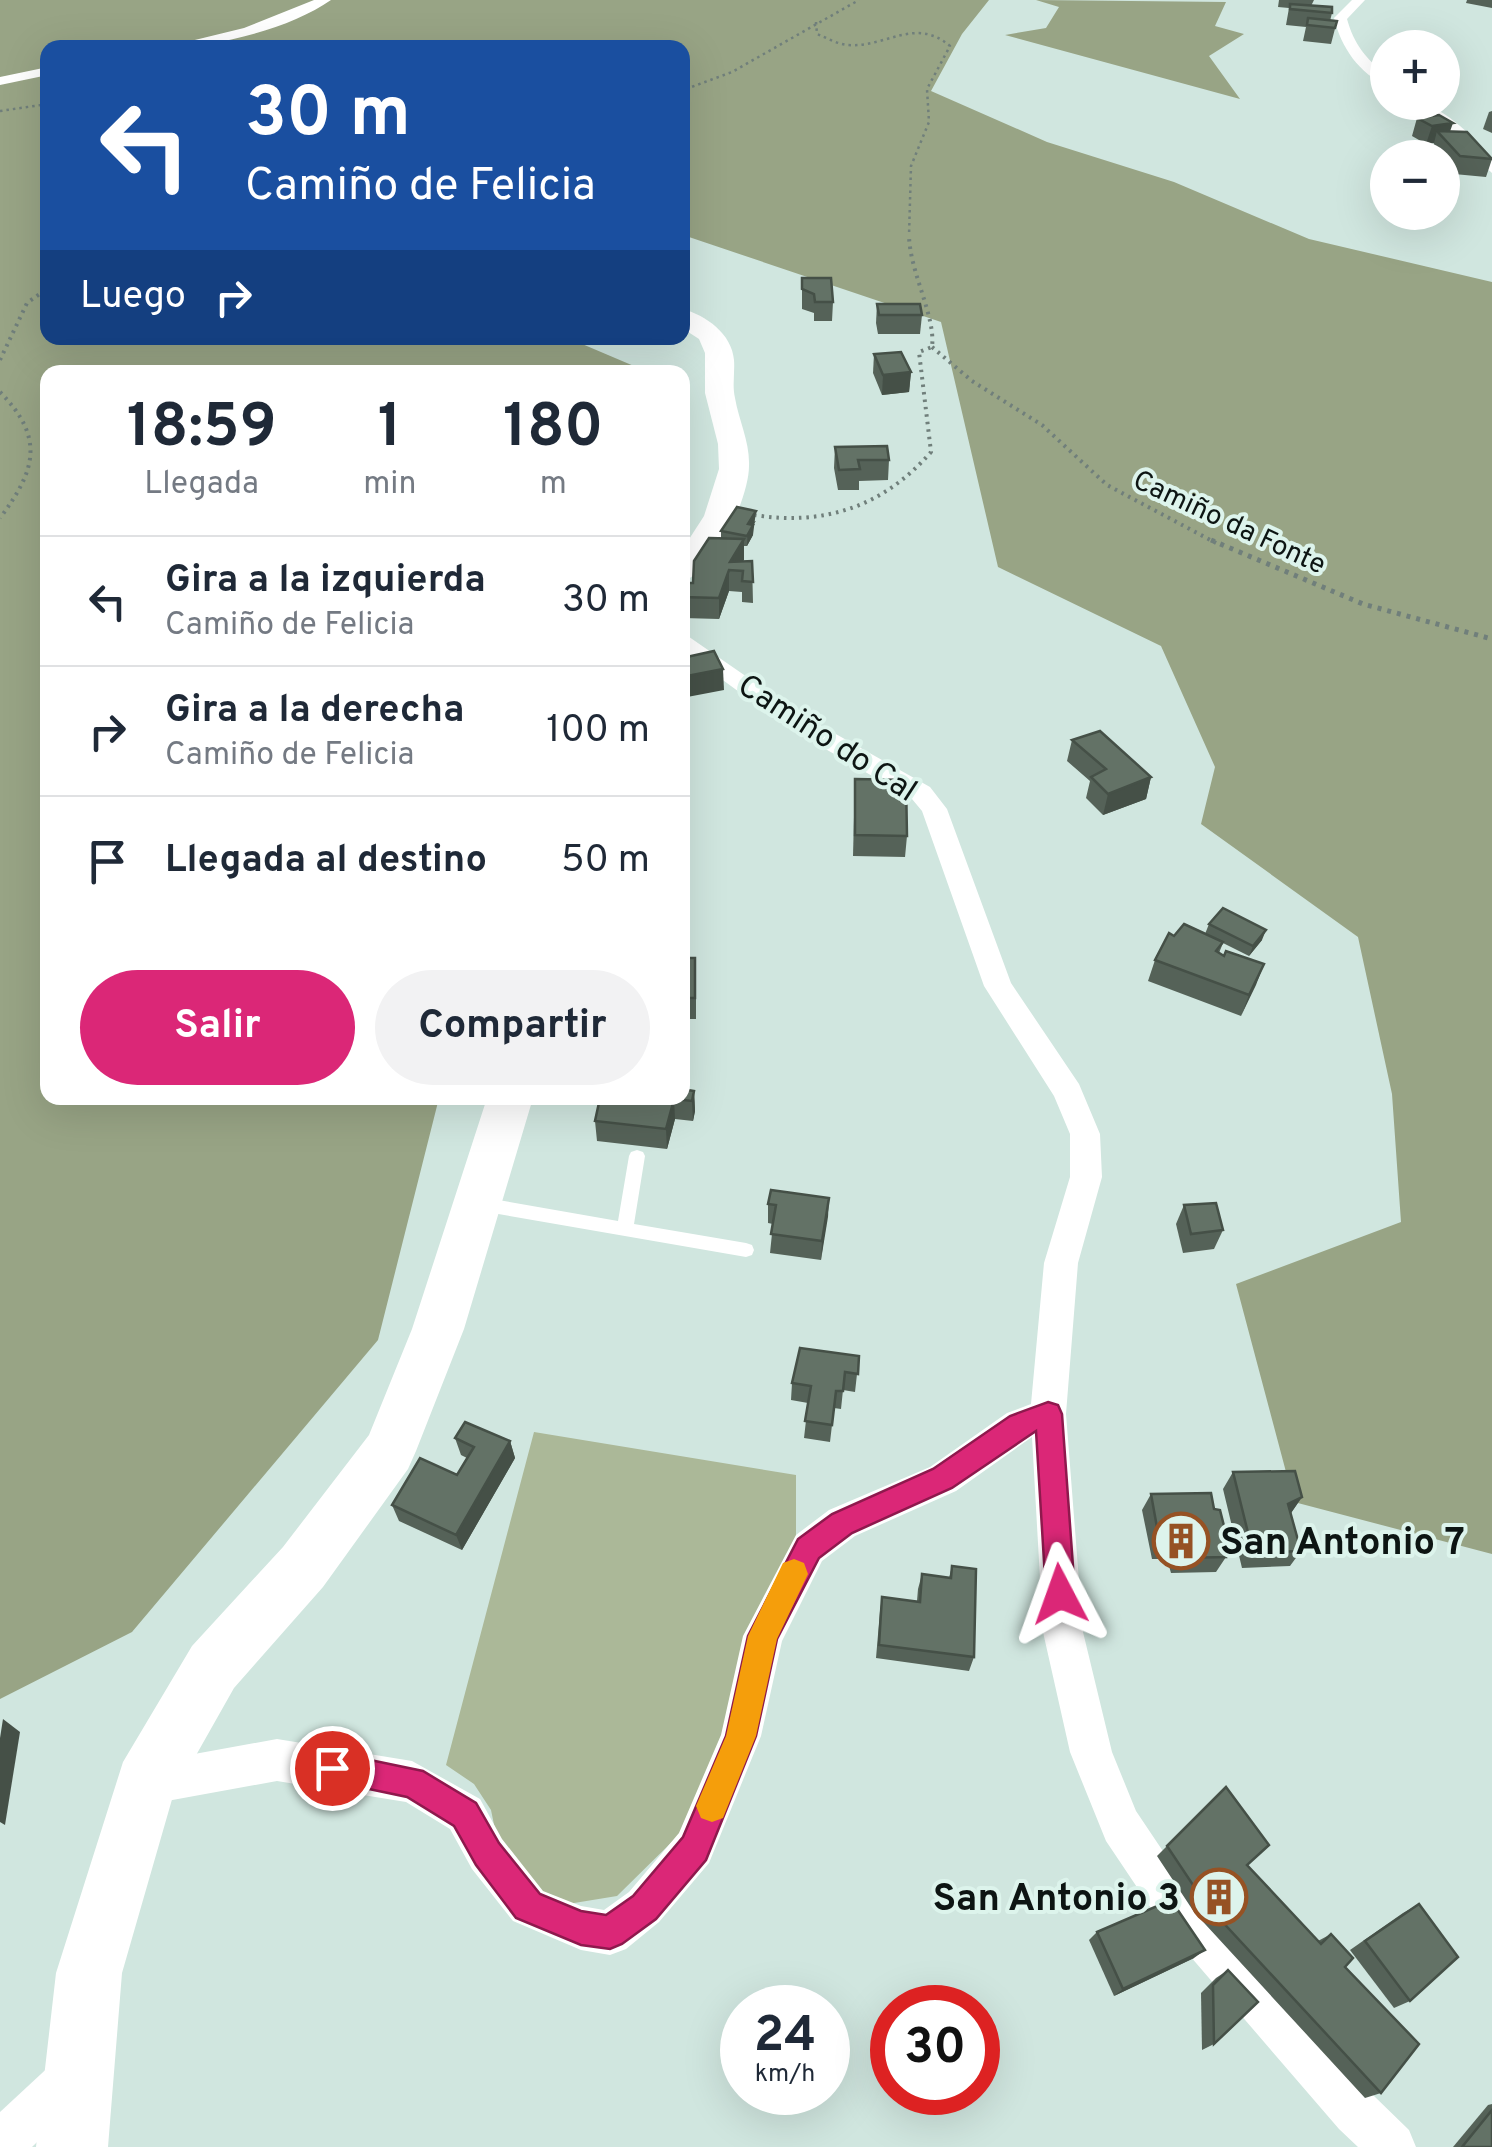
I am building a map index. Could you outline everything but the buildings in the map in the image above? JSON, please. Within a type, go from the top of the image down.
[{"type":"street","points":[[206,40],[248,31],[326,0]]},
{"type":"street","points":[[1359,0],[1340,18],[1344,36],[1357,60],[1370,69]]},
{"type":"street","points":[[0,81],[40,74]]},
{"type":"street","points":[[1441,120],[1472,144],[1492,168]]},
{"type":"street","points":[[690,321],[710,334],[718,347],[717,382],[735,456],[723,510],[708,542],[690,562]]},
{"type":"street","name":"Camiño do Cal","points":[[690,645],[793,720],[921,792],[934,809],[998,986],[1068,1092],[1086,1134],[1086,1177],[1060,1262],[1048,1414],[1063,1632],[1091,1752],[1121,1826],[1174,1905],[1356,2112],[1392,2147]]},
{"type":"street","points":[[72,2147],[89,1973],[145,1784],[213,1667],[303,1567],[389,1452],[438,1329],[508,1105]]},
{"type":"street","points":[[145,1784],[276,1760],[412,1782],[465,1814],[487,1854],[528,1906],[581,1928],[610,1932],[644,1907],[694,1848],[741,1736],[763,1636],[808,1548],[842,1524],[942,1478],[1020,1425],[1048,1414]]},
{"type":"street","points":[[0,2145],[80,2068]]},
{"type":"lane","points":[[625,1228],[637,1156]]},
{"type":"lane","points":[[477,1203],[746,1250]]},
{"type":"path","points":[[690,87],[724,76],[860,0]]},
{"type":"path","points":[[723,510],[821,521],[850,512],[909,478],[931,452],[919,352],[932,348],[934,331],[927,320],[910,248],[910,184],[912,166],[928,122],[927,89],[950,46],[944,40],[912,30],[850,46],[817,34],[816,22]]},
{"type":"path","points":[[0,111],[40,105]]},
{"type":"path","points":[[0,360],[27,303],[40,294]]},
{"type":"path","name":"Camiño da Fonte","points":[[932,348],[972,381],[1042,425],[1068,454],[1107,485],[1165,517],[1240,555],[1364,604],[1492,639]]},
{"type":"path","points":[[0,392],[18,407],[32,435],[33,461],[20,493],[0,518]]},
{"type":"green space","points":[[0,0],[989,0],[962,34],[931,91],[1047,142],[1174,182],[1309,239],[1492,282],[1492,1554],[1294,1502],[1236,1284],[1401,1222],[1392,1094],[1358,937],[1201,824],[1215,767],[1161,646],[998,567],[941,322],[690,237],[690,40],[40,40],[40,345],[584,345],[632,365],[40,365],[40,1105],[437,1105],[378,1340],[132,1632],[0,1699]]},
{"type":"green space","points":[[1036,0],[1226,2],[1215,26],[1244,34],[1209,56],[1240,99],[1005,35],[1046,28],[1059,7]]},
{"type":"green space","points":[[534,1432],[796,1475],[796,1559],[684,1830],[617,1896],[568,1904],[536,1895],[499,1849],[491,1810],[474,1784],[446,1765]]},
{"type":"slow traffic","points":[[712,1806],[741,1736],[763,1636],[794,1574]]},
{"type":"place","name":"San Antonio 7","points":[[1181,1541]]},
{"type":"place","name":"San Antonio 3","points":[[1219,1897]]},
{"type":"route","points":[[332,1768],[412,1782],[465,1814],[487,1854],[528,1906],[581,1928],[610,1932],[644,1907],[694,1848],[741,1736],[763,1636],[808,1548],[842,1524],[942,1478],[1020,1425],[1048,1414],[1060,1594]]}]
